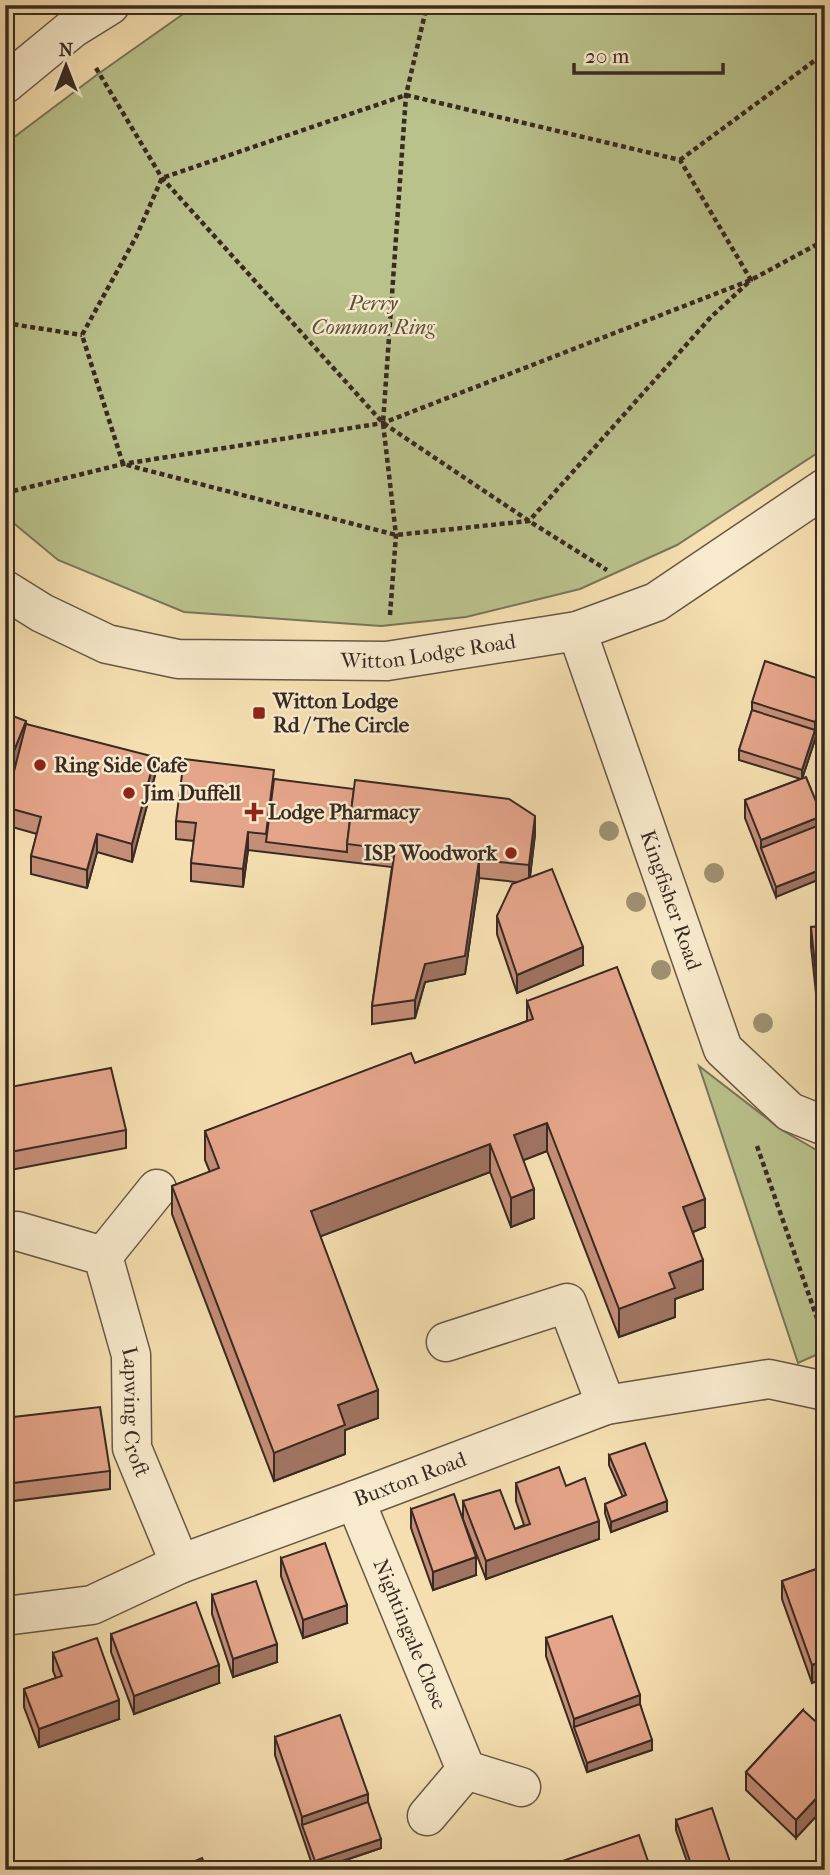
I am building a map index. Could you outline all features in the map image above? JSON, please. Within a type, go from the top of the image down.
[{"type":"street","points":[[5,84],[73,28],[110,5]]},
{"type":"street","name":"Witton Lodge Road","points":[[5,590],[42,613],[107,644],[178,659],[387,661],[577,631],[656,602],[825,488]]},
{"type":"street","name":"Kingfisher Road","points":[[577,631],[723,1049],[790,1112],[825,1126]]},
{"type":"street","points":[[17,1231],[103,1256],[157,1189]]},
{"type":"street","name":"Lapwing Croft","points":[[103,1256],[131,1355],[132,1448],[180,1564]]},
{"type":"street","points":[[446,1342],[567,1303],[606,1405]]},
{"type":"street","name":"Buxton Road","points":[[5,1616],[92,1605],[180,1564],[606,1405],[769,1379],[825,1391]]},
{"type":"street","name":"Nightingale Close","points":[[355,1500],[466,1770]]},
{"type":"street","points":[[427,1816],[466,1770],[521,1787]]},
{"type":"path","points":[[387,661],[396,535],[383,423],[406,95],[427,5]]},
{"type":"path","points":[[73,28],[162,178],[383,423],[656,602]]},
{"type":"path","points":[[680,160],[825,53]]},
{"type":"path","points":[[124,464],[82,335],[136,237],[162,178],[406,95],[680,160],[751,280]]},
{"type":"path","points":[[5,493],[124,464],[383,423],[751,280],[825,240]]},
{"type":"path","points":[[124,464],[396,535],[529,521],[711,317],[751,280]]},
{"type":"path","points":[[5,323],[82,335]]},
{"type":"path","points":[[754,1138],[825,1342]]},
{"type":"green space","name":"Perry Common Ring","points":[[196,5],[825,5],[825,448],[677,545],[580,589],[466,617],[381,626],[184,612],[58,560],[5,516],[5,144]]},
{"type":"green space","points":[[699,1066],[782,1130],[825,1155],[825,1351],[798,1363]]},
{"type":"building","points":[[765,661],[825,681],[825,691],[815,722],[752,702]]},
{"type":"building","points":[[752,710],[815,730],[802,770],[739,750]]},
{"type":"building","points":[[5,713],[26,721],[5,773]]},
{"type":"building","points":[[26,724],[155,757],[132,844],[97,834],[87,870],[31,856],[41,817],[5,807]]},
{"type":"building","points":[[184,759],[274,770],[266,834],[248,832],[243,869],[191,863],[196,823],[176,821]]},
{"type":"building","points":[[806,777],[822,816],[761,840],[745,800]]},
{"type":"building","points":[[274,779],[354,789],[347,852],[266,842]]},
{"type":"building","points":[[355,780],[509,799],[535,816],[529,865],[479,860],[465,956],[425,964],[415,1000],[372,1006],[395,850],[347,844]]},
{"type":"building","points":[[822,824],[825,832],[825,868],[776,887],[761,848]]},
{"type":"building","points":[[552,869],[583,947],[517,975],[497,916],[512,884]]},
{"type":"building","points":[[825,926],[825,993],[818,994],[811,927]]},
{"type":"building","points":[[617,967],[705,1199],[683,1207],[703,1260],[669,1273],[675,1288],[619,1309],[547,1123],[514,1135],[534,1189],[511,1198],[490,1144],[311,1211],[378,1390],[338,1405],[345,1425],[274,1453],[172,1186],[219,1168],[205,1131],[411,1053],[415,1063],[533,1019],[527,1001]]},
{"type":"building","points":[[111,1068],[126,1130],[5,1153],[5,1088]]},
{"type":"building","points":[[5,1247],[14,1323],[5,1324]]},
{"type":"building","points":[[100,1407],[110,1471],[5,1484],[5,1418]]},
{"type":"building","points":[[645,1443],[667,1501],[611,1522],[605,1504],[626,1495],[609,1455]]},
{"type":"building","points":[[559,1467],[566,1486],[585,1478],[599,1521],[486,1561],[463,1501],[500,1490],[515,1529],[530,1524],[516,1483]]},
{"type":"building","points":[[454,1494],[476,1557],[433,1572],[411,1509]]},
{"type":"building","points":[[325,1543],[347,1605],[303,1620],[281,1558]]},
{"type":"building","points":[[825,1566],[825,1660],[812,1665],[782,1581]]},
{"type":"building","points":[[256,1581],[277,1644],[233,1659],[212,1595]]},
{"type":"building","points":[[196,1602],[219,1665],[134,1696],[111,1634]]},
{"type":"building","points":[[612,1616],[640,1695],[574,1719],[546,1638]]},
{"type":"building","points":[[97,1638],[119,1700],[39,1729],[24,1689],[62,1676],[53,1653]]},
{"type":"building","points":[[640,1704],[652,1740],[587,1763],[574,1727]]},
{"type":"building","points":[[803,1710],[825,1730],[825,1789],[796,1820],[746,1772]]},
{"type":"building","points":[[340,1715],[368,1794],[302,1817],[275,1737]]},
{"type":"building","points":[[368,1802],[381,1839],[315,1861],[302,1825]]},
{"type":"building","points":[[712,1808],[732,1868],[693,1870],[676,1820]]},
{"type":"building","points":[[639,1835],[651,1870],[536,1870]]},
{"type":"building","points":[[202,1858],[207,1870],[174,1870]]},
{"type":"place","name":"Witton Lodge Rd / The Circle","points":[[259,713]]},
{"type":"place","name":"Ring Side Cafe","points":[[40,765]]},
{"type":"place","name":"Jim Duffell","points":[[129,793]]},
{"type":"place","name":"Lodge Pharmacy","points":[[254,812]]},
{"type":"place","name":"ISP Woodwork","points":[[511,853]]}]
